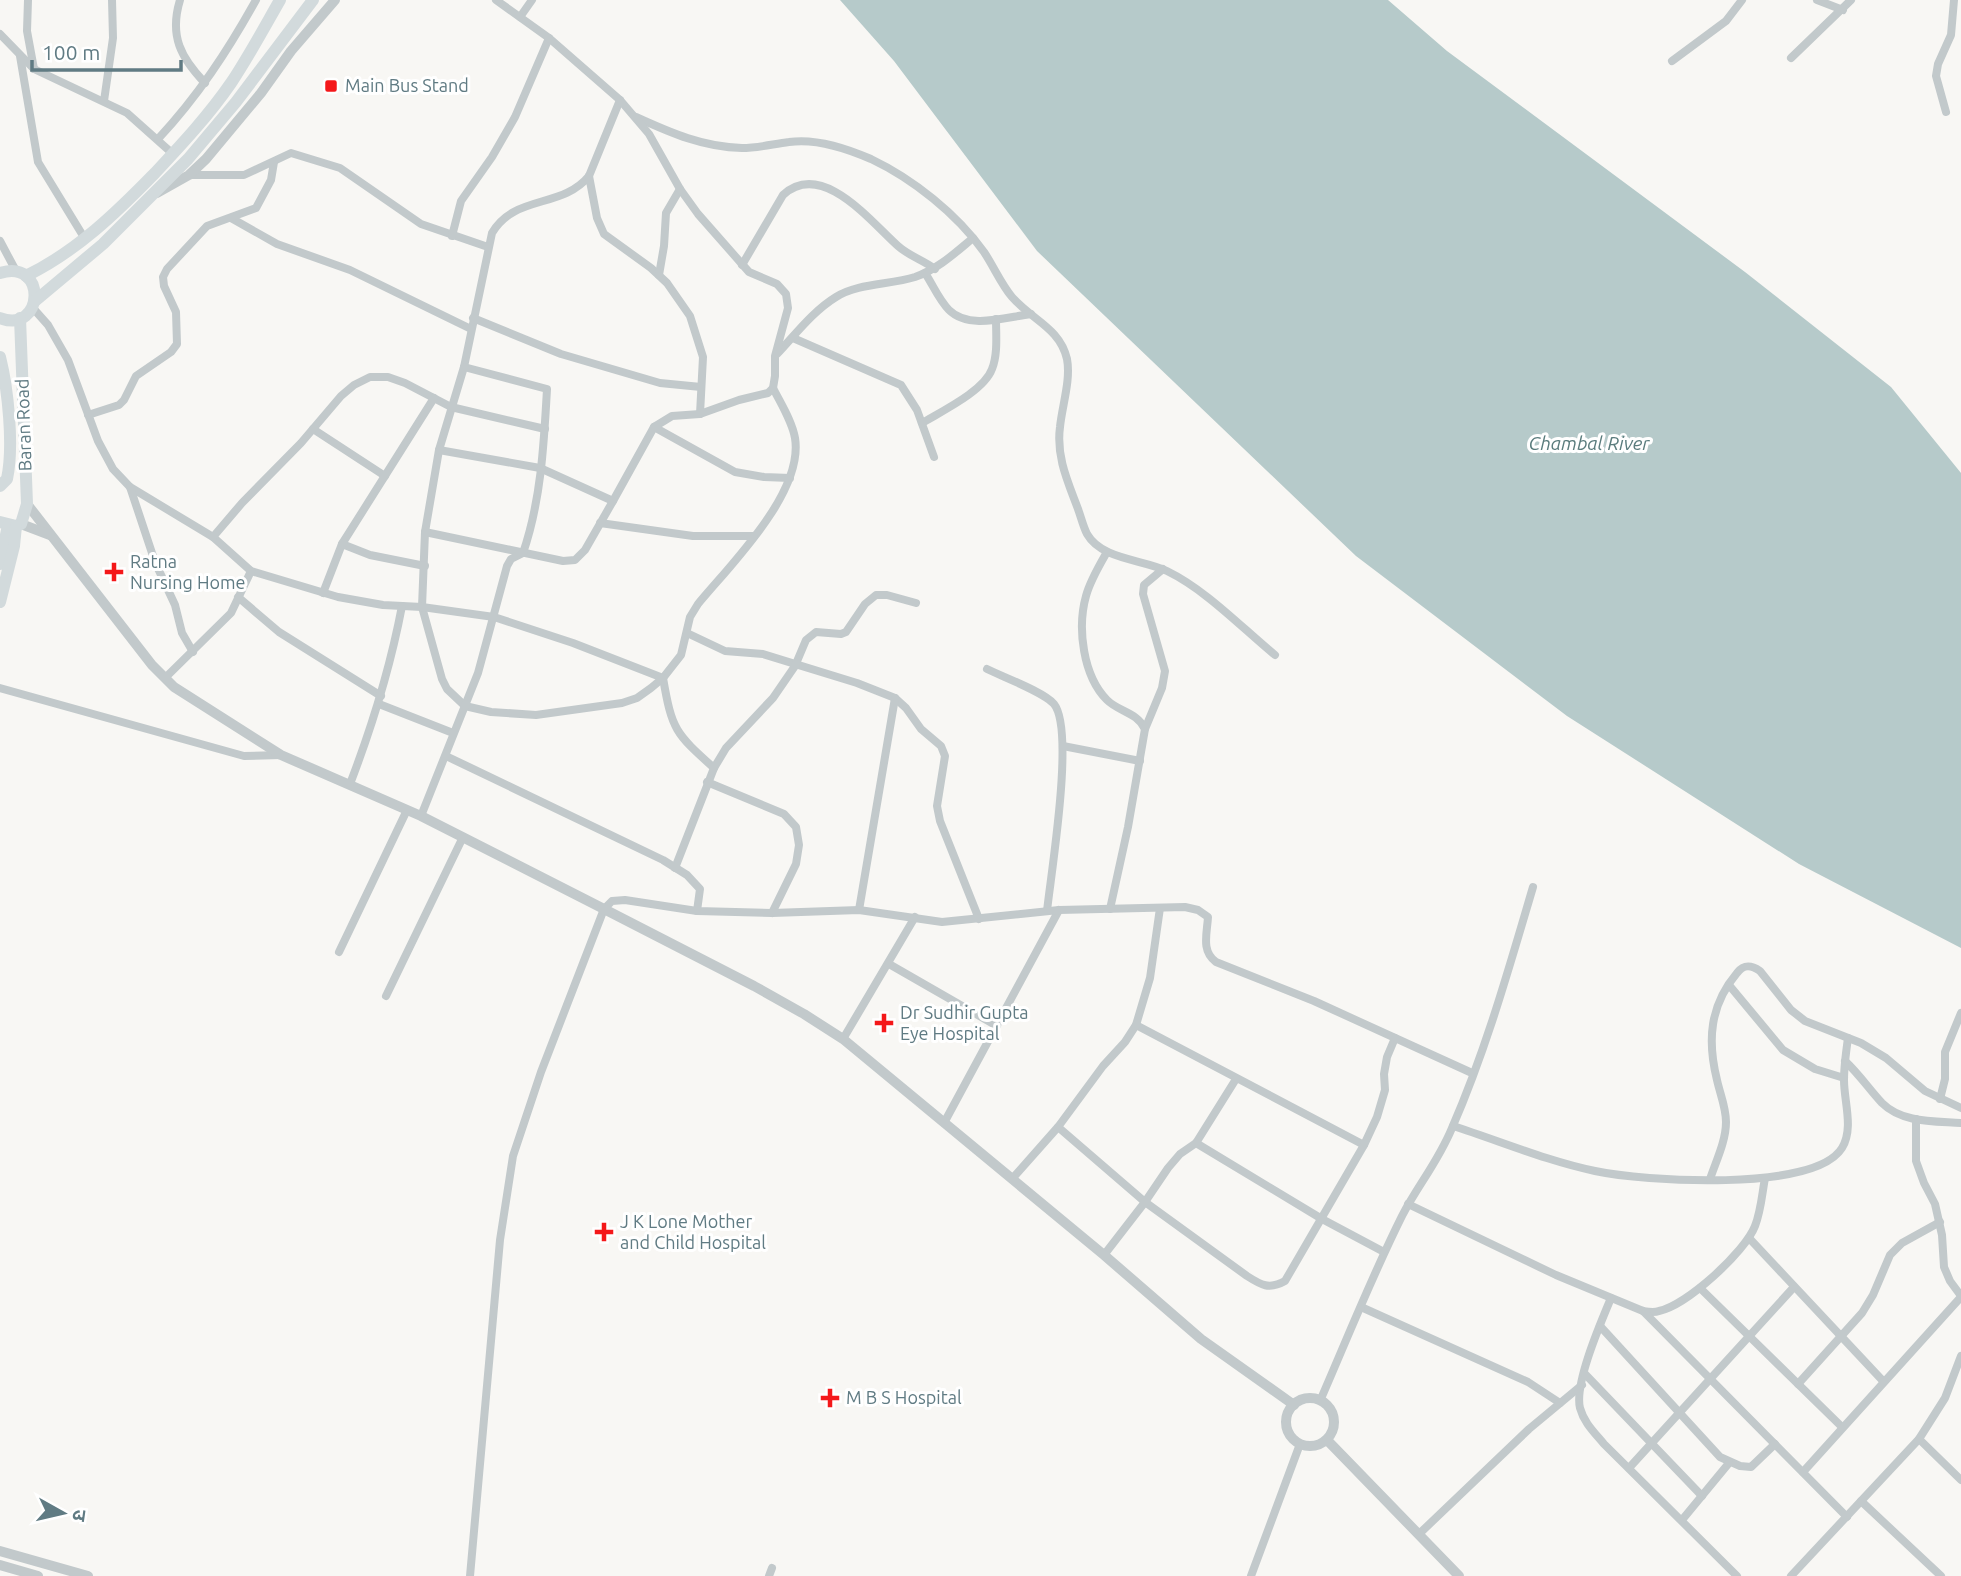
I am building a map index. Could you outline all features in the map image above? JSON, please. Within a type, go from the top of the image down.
[{"type":"main road","points":[[0,273],[21,274],[60,258],[85,239],[173,154],[229,86],[257,43],[280,0]]},
{"type":"main road","points":[[0,318],[20,318],[154,195],[195,151],[257,76],[313,0]]},
{"type":"main road","points":[[21,274],[34,287],[34,304]]},
{"type":"main road","name":"Baran Road","points":[[0,564],[11,524],[27,504],[20,318]]},
{"type":"main road","name":"Baran Road","points":[[0,356],[5,378],[10,454],[7,479],[0,485]]},
{"type":"main road","name":"Baran Road","points":[[0,602],[14,545],[11,524]]},
{"type":"street","points":[[28,0],[27,32],[34,69]]},
{"type":"street","points":[[104,101],[113,38],[112,0]]},
{"type":"street","points":[[180,0],[176,25],[178,43],[187,64],[205,83]]},
{"type":"street","points":[[158,139],[187,108],[205,83],[256,0]]},
{"type":"street","points":[[154,195],[190,175],[206,159],[335,0]]},
{"type":"street","points":[[496,0],[549,38],[620,100],[649,134],[680,189],[742,265],[750,272],[777,284],[786,294],[788,308],[775,356],[773,388],[795,440],[786,490],[754,536],[698,604],[690,617],[681,655],[663,678],[637,698],[622,703],[536,715],[491,712],[465,706],[447,689],[442,679],[422,607],[425,532],[439,450],[464,367],[488,247],[499,220],[526,205],[570,192],[589,176],[620,100]]},
{"type":"street","points":[[520,17],[532,0]]},
{"type":"street","points":[[1672,61],[1726,21],[1742,0]]},
{"type":"street","points":[[1817,0],[1843,10]]},
{"type":"street","points":[[1791,58],[1851,0]]},
{"type":"street","points":[[1946,112],[1936,76],[1938,64],[1951,35],[1954,0]]},
{"type":"street","points":[[0,34],[34,69],[127,113],[173,154]]},
{"type":"street","points":[[452,236],[461,201],[492,157],[515,117],[549,38]]},
{"type":"street","points":[[20,56],[38,162],[85,239]]},
{"type":"street","points":[[636,117],[689,140],[710,145],[742,148],[805,141],[844,149],[871,159],[910,182],[973,238],[1010,295],[1063,344],[1068,363],[1059,431],[1060,462],[1088,536],[1107,552],[1163,569],[1198,589],[1275,655]]},
{"type":"street","points":[[190,175],[244,175],[291,153],[340,168],[421,225],[488,247]]},
{"type":"street","points":[[88,415],[119,405],[136,376],[171,352],[177,344],[177,312],[164,286],[163,277],[167,269],[207,226],[256,208],[271,180],[274,162]]},
{"type":"street","points":[[589,176],[597,218],[604,234],[659,275],[690,316],[703,357],[700,414]]},
{"type":"street","points":[[742,265],[783,195],[792,187],[801,184],[828,189],[856,205],[899,247],[935,269]]},
{"type":"street","points":[[659,275],[666,213],[680,189]]},
{"type":"street","points":[[231,218],[277,244],[350,270],[471,329]]},
{"type":"street","points":[[775,356],[819,310],[837,296],[935,269],[973,238]]},
{"type":"street","points":[[0,241],[21,274]]},
{"type":"street","points":[[925,272],[947,309],[956,316],[975,321],[1031,314]]},
{"type":"street","points":[[34,304],[68,360],[97,440],[113,469],[130,487],[213,537],[251,571],[323,593],[383,605],[422,607],[494,617],[573,643],[663,678]]},
{"type":"street","points":[[473,317],[561,354],[660,383],[701,387]]},
{"type":"street","points":[[922,423],[968,394],[987,378],[993,369],[995,356],[996,319]]},
{"type":"street","points":[[793,338],[901,385],[909,395],[922,423],[934,457]]},
{"type":"street","points":[[421,816],[478,673],[507,566],[511,559],[523,553],[531,532],[545,429],[547,389],[464,367]]},
{"type":"street","points":[[213,537],[341,396],[370,377],[388,377],[452,407],[545,429]]},
{"type":"street","points":[[425,532],[563,561],[575,560],[585,550],[654,427],[671,416],[700,414],[768,393],[773,388]]},
{"type":"street","points":[[323,593],[342,544],[434,398]]},
{"type":"street","points":[[654,427],[713,457],[735,472],[790,478]]},
{"type":"street","points":[[313,429],[385,476]]},
{"type":"street","points":[[439,450],[540,468],[614,501]]},
{"type":"street","points":[[130,487],[155,562],[175,605],[182,633],[193,652]]},
{"type":"street","points":[[27,504],[152,665],[174,687],[281,755],[463,837],[754,986],[843,1039],[1201,1339],[1294,1405]]},
{"type":"street","points":[[600,523],[693,536],[754,536]]},
{"type":"street","points":[[11,524],[50,535]]},
{"type":"street","points":[[342,544],[370,555],[425,566]]},
{"type":"street","points":[[1107,552],[1086,596],[1082,615],[1084,651],[1095,684],[1108,701],[1141,720],[1145,729]]},
{"type":"street","points":[[1110,909],[1145,729],[1162,688],[1165,671],[1143,594],[1144,585],[1163,569]]},
{"type":"street","points":[[165,678],[231,612],[251,571]]},
{"type":"street","points":[[675,868],[714,768],[726,748],[773,698],[795,666],[806,640],[816,632],[846,632],[865,604],[876,595],[887,595],[916,603]]},
{"type":"street","points":[[238,597],[279,632],[380,700],[453,733]]},
{"type":"street","points":[[350,784],[392,662],[402,606]]},
{"type":"street","points":[[687,633],[725,651],[763,654],[795,666],[831,674],[895,698],[906,708],[921,729],[941,746],[945,756],[937,806],[940,821],[979,919]]},
{"type":"street","points":[[987,669],[1052,701],[1059,712],[1063,746],[1047,911]]},
{"type":"street","points":[[663,678],[669,715],[675,728],[686,743],[714,768]]},
{"type":"street","points":[[0,688],[244,756],[281,755]]},
{"type":"street","points":[[859,910],[895,698]]},
{"type":"street","points":[[1063,746],[1140,761]]},
{"type":"street","points":[[446,756],[687,875],[700,889],[697,911]]},
{"type":"street","points":[[707,782],[784,814],[796,827],[799,845],[796,864],[772,913]]},
{"type":"street","points":[[339,952],[407,810]]},
{"type":"street","points":[[386,996],[463,837]]},
{"type":"street","points":[[1320,1401],[1384,1252],[1408,1204],[1438,1160],[1454,1126],[1489,1033],[1534,887]]},
{"type":"street","points":[[470,1576],[500,1240],[513,1156],[541,1072],[604,909],[612,901],[625,900],[697,911],[772,913],[859,910],[942,922],[1059,910],[1185,907],[1198,910],[1208,918],[1205,946],[1208,956],[1216,962],[1314,1001],[1472,1073]]},
{"type":"street","points":[[1012,1179],[1058,1127],[1136,1025],[1150,978],[1160,908]]},
{"type":"street","points":[[944,1123],[1059,910]]},
{"type":"street","points":[[843,1039],[915,917]]},
{"type":"street","points":[[889,964],[997,1026]]},
{"type":"street","points":[[1710,1179],[1727,1125],[1711,1048],[1713,1021],[1717,1003],[1738,971],[1746,966],[1754,966],[1760,971],[1791,1010],[1805,1021],[1848,1038],[1886,1058],[1925,1091],[1961,1108]]},
{"type":"street","points":[[1729,985],[1783,1050],[1815,1069],[1844,1078]]},
{"type":"street","points":[[1940,1099],[1945,1079],[1945,1052],[1961,1013]]},
{"type":"street","points":[[1136,1025],[1364,1145]]},
{"type":"street","points":[[1058,1127],[1145,1202],[1264,1286],[1275,1286],[1285,1281],[1364,1145],[1385,1090],[1387,1057],[1395,1038]]},
{"type":"street","points":[[1454,1126],[1592,1171],[1633,1178],[1765,1178],[1810,1170],[1827,1162],[1842,1149],[1847,1136],[1844,1078],[1848,1038]]},
{"type":"street","points":[[1845,1061],[1888,1108],[1900,1115],[1961,1123]]},
{"type":"street","points":[[1104,1255],[1180,1153],[1196,1143],[1236,1079]]},
{"type":"street","points":[[1802,1472],[1961,1296],[1944,1267],[1940,1222],[1916,1161],[1916,1119]]},
{"type":"street","points":[[1196,1143],[1322,1219],[1384,1252]]},
{"type":"street","points":[[1408,1204],[1556,1275],[1643,1311],[1657,1312],[1673,1306],[1700,1288],[1749,1238],[1760,1210],[1765,1178]]},
{"type":"street","points":[[1798,1384],[1842,1338],[1873,1295],[1891,1255],[1902,1243],[1940,1222]]},
{"type":"street","points":[[1749,1238],[1883,1381]]},
{"type":"street","points":[[1629,1468],[1794,1287]]},
{"type":"street","points":[[1700,1288],[1842,1427]]},
{"type":"street","points":[[1611,1298],[1582,1385],[1579,1405],[1585,1422],[1737,1576]]},
{"type":"street","points":[[1360,1307],[1528,1382],[1560,1402]]},
{"type":"street","points":[[1643,1311],[1847,1517]]},
{"type":"street","points":[[1600,1326],[1720,1457],[1729,1463],[1751,1467],[1775,1444]]},
{"type":"street","points":[[1791,1576],[1919,1439],[1945,1398],[1961,1356]]},
{"type":"street","points":[[1585,1374],[1702,1496]]},
{"type":"street","points":[[1419,1534],[1529,1429],[1582,1385]]},
{"type":"street","points":[[1311,1398],[1328,1406],[1334,1423],[1327,1440],[1310,1446],[1293,1439],[1286,1422],[1294,1405],[1311,1398]]},
{"type":"street","points":[[1919,1439],[1961,1480]]},
{"type":"street","points":[[1327,1440],[1460,1576]]},
{"type":"street","points":[[1251,1576],[1300,1444]]},
{"type":"street","points":[[1682,1520],[1729,1463]]},
{"type":"street","points":[[1861,1501],[1941,1576]]},
{"type":"street","points":[[0,1551],[88,1576]]},
{"type":"street","points":[[0,1565],[38,1576]]},
{"type":"water","name":"Chambal River","points":[[840,0],[1388,0],[1447,51],[1745,272],[1891,387],[1961,473],[1961,948],[1799,864],[1567,716],[1356,556],[1037,251],[894,61]]},
{"type":"place","name":"Main Bus Stand","points":[[331,86]]},
{"type":"place","name":"Ratna Nursing Home","points":[[114,572]]},
{"type":"place","name":"Dr Sudhir Gupta Eye Hospital","points":[[884,1023]]},
{"type":"place","name":"J K Lone Mother and Child Hospital","points":[[604,1232]]},
{"type":"place","name":"M B S Hospital","points":[[830,1398]]}]
